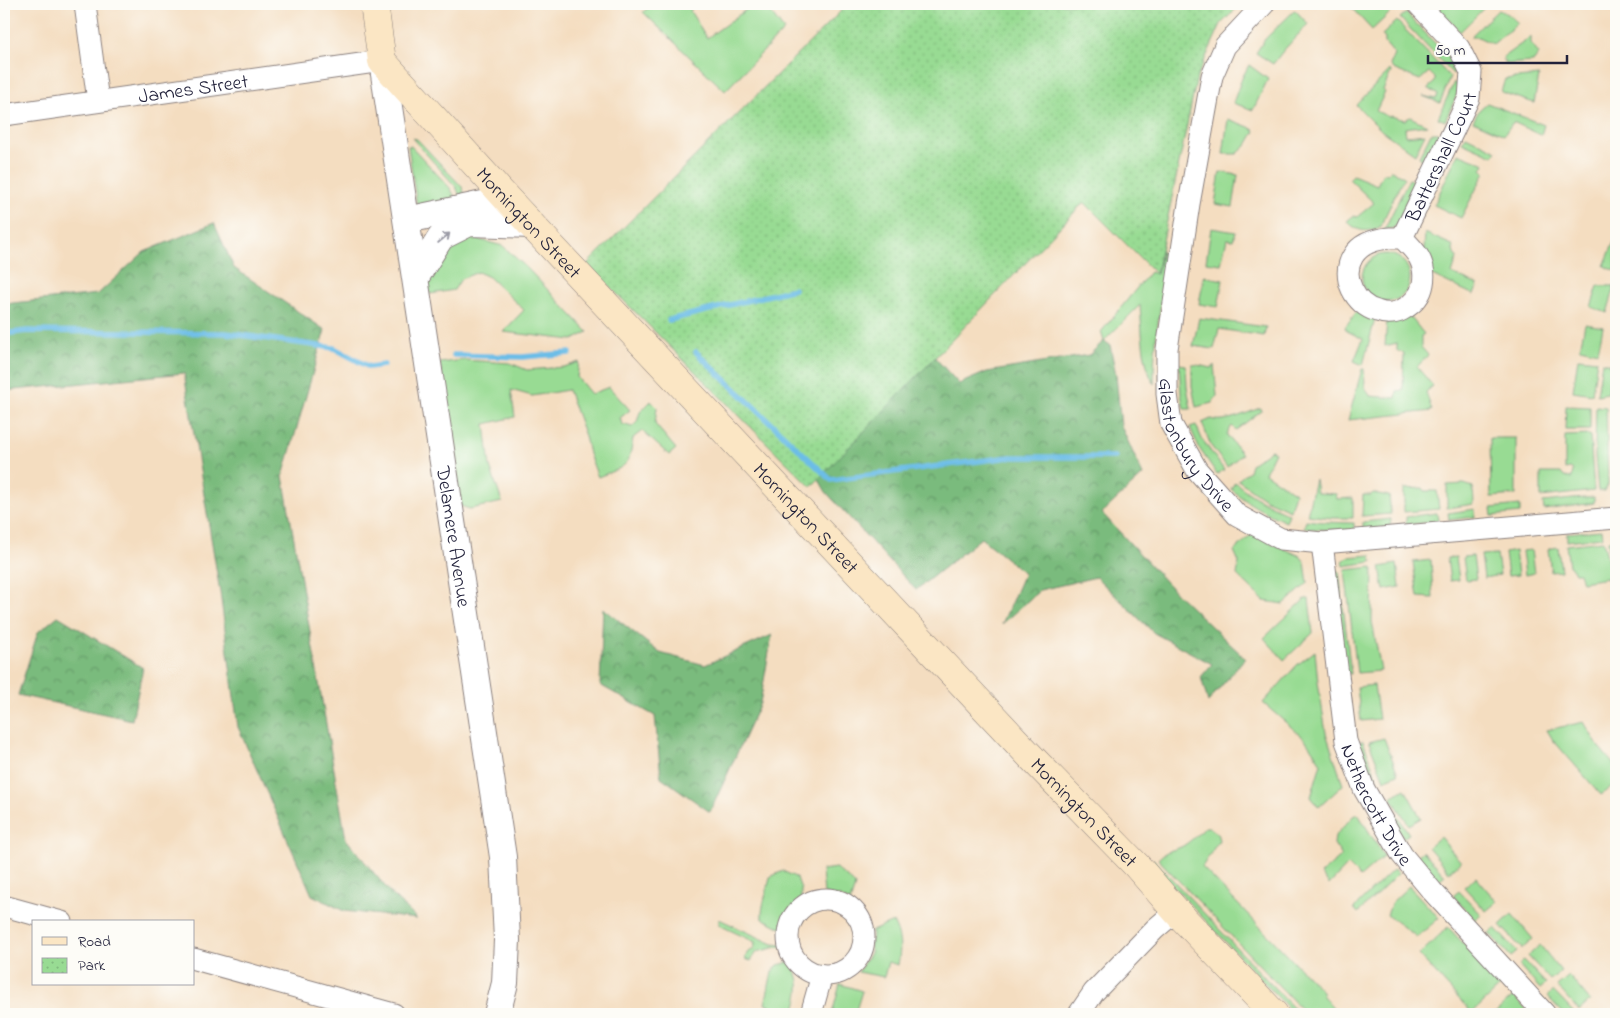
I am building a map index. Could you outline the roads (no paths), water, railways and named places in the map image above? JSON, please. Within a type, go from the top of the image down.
[{"type":"main road","points":[[374,4],[382,61]]},
{"type":"main road","name":"Mornington Street","points":[[382,61],[506,199],[1032,758],[1137,866],[1176,911],[1274,1014]]},
{"type":"street","points":[[85,4],[98,101]]},
{"type":"street","name":"Glastonbury Drive","points":[[1264,4],[1225,46],[1212,76],[1188,211],[1167,349],[1167,394],[1171,424],[1197,470],[1237,515],[1281,539],[1322,543],[1616,518]]},
{"type":"street","name":"Battershall Court","points":[[1402,238],[1470,98],[1471,75],[1459,48],[1418,4]]},
{"type":"street","name":"James Street","points":[[4,115],[382,61]]},
{"type":"street","name":"Delamere Avenue","points":[[382,61],[503,857],[507,940],[506,983],[497,1014]]},
{"type":"street","points":[[407,220],[506,199]]},
{"type":"street","points":[[416,277],[441,237],[469,223],[532,225]]},
{"type":"street","name":"Nethercott Drive","points":[[1322,543],[1346,741],[1364,789],[1402,855],[1432,891],[1545,1014]]},
{"type":"street","points":[[4,906],[55,920]]},
{"type":"street","points":[[1078,1014],[1094,992],[1155,929],[1176,911]]},
{"type":"street","points":[[195,959],[394,1014]]},
{"type":"street","points":[[811,1014],[822,975]]},
{"type":"waterway","points":[[669,320],[794,289]]},
{"type":"waterway","points":[[4,334],[27,331],[226,333],[334,348],[369,367],[384,365]]},
{"type":"waterway","points":[[696,352],[831,480],[1010,457],[1115,457]]},
{"type":"waterway","points":[[454,355],[522,357],[570,353]]}]
